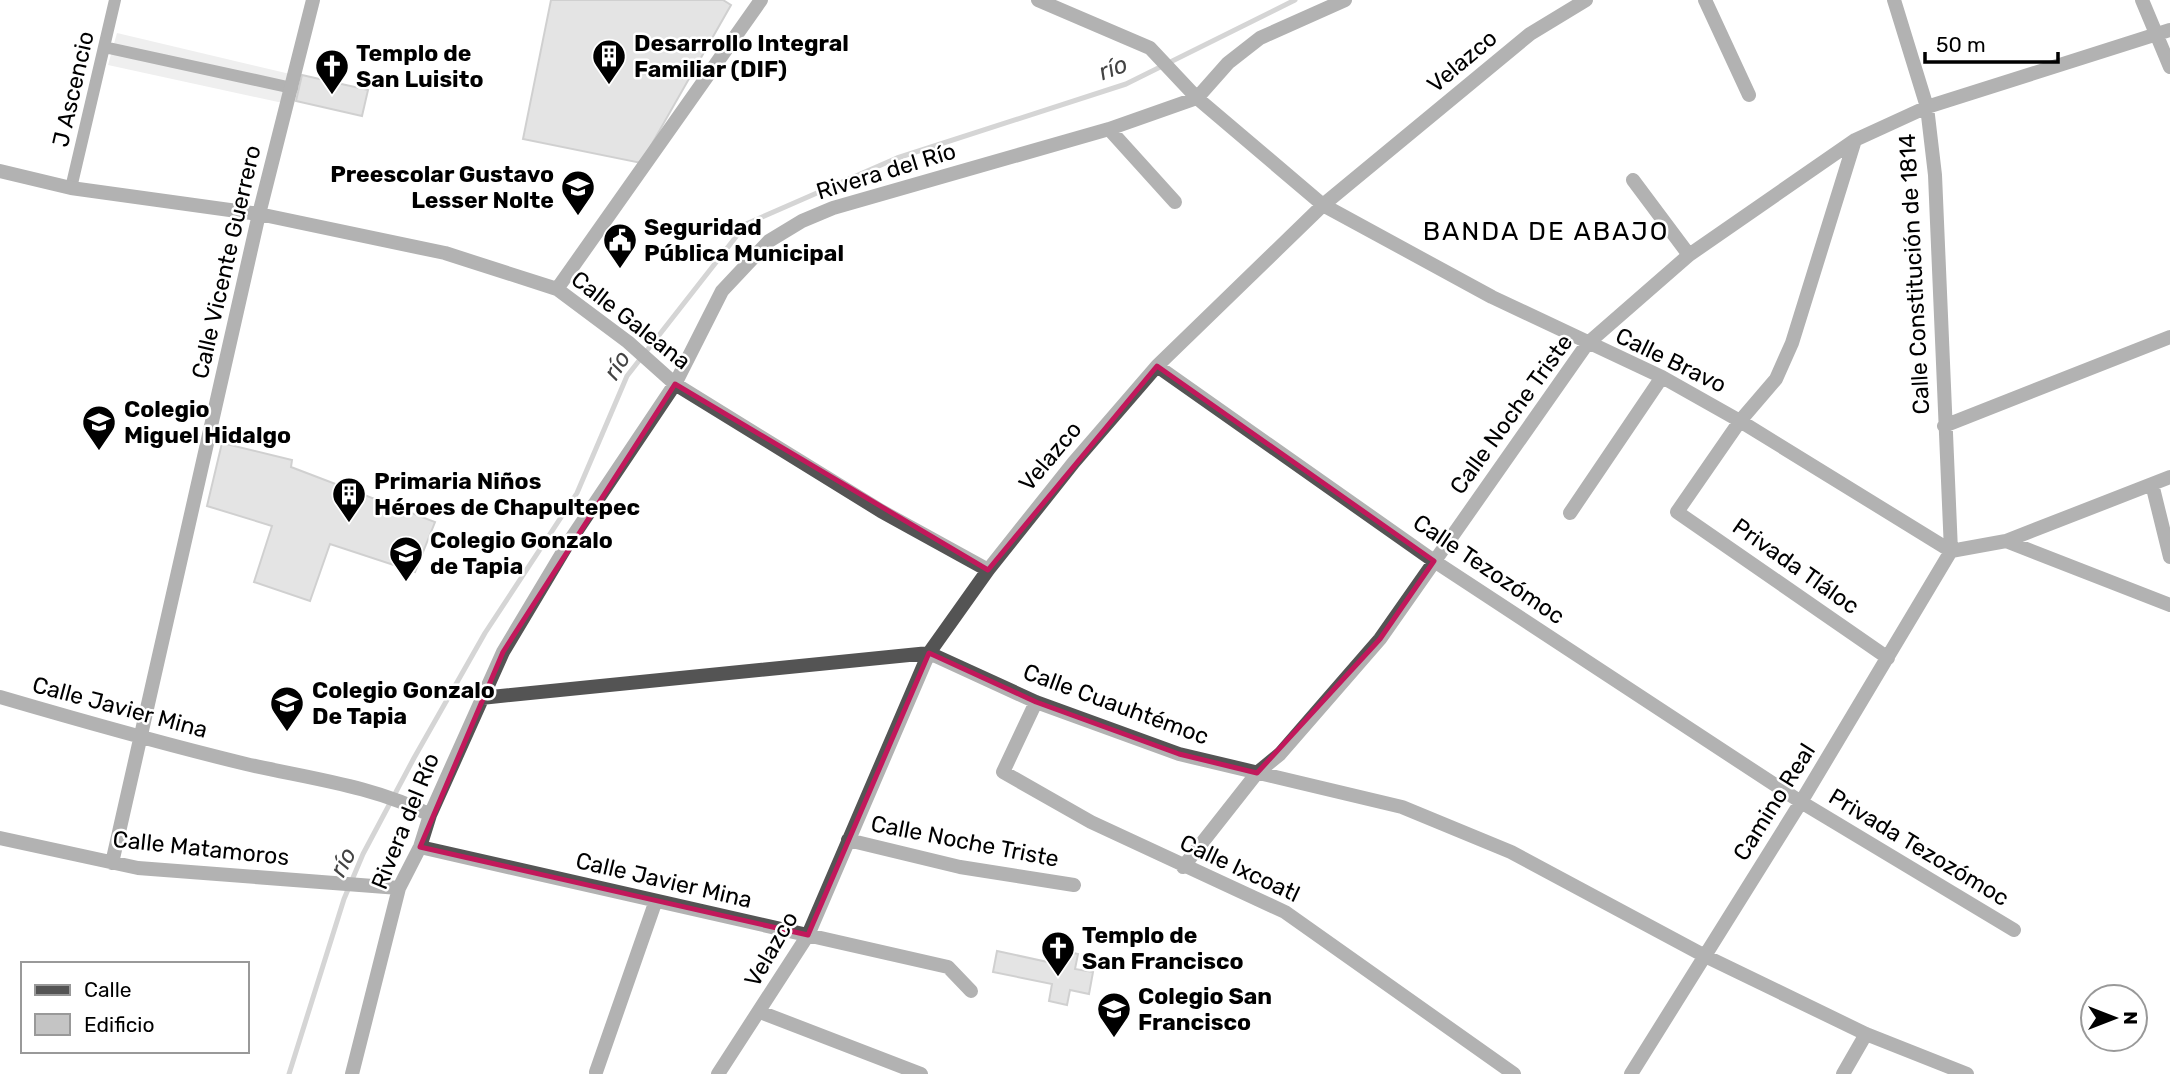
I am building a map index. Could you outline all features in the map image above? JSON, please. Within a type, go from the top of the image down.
[{"type":"street","name":"J Ascencio","points":[[71,188],[115,0]]},
{"type":"street","name":"Calle Vicente Guerrero","points":[[113,863],[259,214],[313,0]]},
{"type":"street","points":[[557,289],[761,0]]},
{"type":"street","name":"Calle Bravo","points":[[1038,0],[1150,48],[1194,95],[1323,205],[1492,297],[1662,377],[1740,421],[1951,551]]},
{"type":"street","points":[[1194,95],[1260,38],[1345,0]]},
{"type":"street","name":"Velazco","points":[[718,1074],[808,935],[929,653],[988,570],[1073,462],[1157,366],[1323,205],[1531,34],[1586,0]]},
{"type":"street","points":[[1705,0],[1749,95]]},
{"type":"street","name":"Calle Constitución de 1814","points":[[1895,0],[1927,107],[1935,175],[1951,551]]},
{"type":"street","points":[[2142,0],[2163,32],[2170,67]]},
{"type":"street","name":"Calle Noche Triste","points":[[1183,867],[1257,773],[1280,754],[1380,639],[1587,344],[1689,255],[1855,140],[1927,107],[2163,32]]},
{"type":"street","points":[[104,47],[292,88]]},
{"type":"street","name":"Rivera del Río","points":[[352,1074],[399,888],[420,847],[430,815],[481,698],[503,652],[722,291],[769,242],[802,221],[833,208],[1109,129],[1194,95]]},
{"type":"street","points":[[1109,129],[1175,202]]},
{"type":"street","points":[[1740,421],[1776,379],[1792,343],[1855,140]]},
{"type":"street","name":"Calle Galeana","points":[[0,172],[71,188],[259,214],[445,253],[557,289],[628,342],[669,380],[881,511],[988,570]]},
{"type":"street","points":[[1633,180],[1689,255]]},
{"type":"street","points":[[1944,426],[2170,337]]},
{"type":"street","name":"Calle Tezozómoc","points":[[1157,366],[1434,561],[1801,802]]},
{"type":"street","points":[[1570,513],[1662,377]]},
{"type":"street","name":"Privada Tláloc","points":[[1740,421],[1677,512],[1888,658]]},
{"type":"street","points":[[1951,551],[2006,541],[2170,477]]},
{"type":"street","points":[[2152,484],[2170,557]]},
{"type":"street","points":[[2006,541],[2170,605]]},
{"type":"street","name":"Camino Real","points":[[1632,1074],[1801,802],[1951,551]]},
{"type":"street","points":[[481,698],[929,653]]},
{"type":"street","name":"Calle Cuauhtémoc","points":[[929,653],[1036,702],[1179,754],[1414,812],[1511,852],[1705,956],[1866,1034],[1967,1074]]},
{"type":"street","name":"Calle Javier Mina","points":[[0,697],[139,738],[364,791],[411,805],[430,815]]},
{"type":"street","name":"Calle Ixcoatl","points":[[1036,702],[1003,772],[1091,822],[1284,912],[1514,1074]]},
{"type":"street","name":"Privada Tezozómoc","points":[[1801,802],[2014,930]]},
{"type":"street","name":"Calle Matamoros","points":[[0,838],[138,868],[399,888]]},
{"type":"street","name":"Calle Noche Triste","points":[[848,841],[960,867],[1074,885]]},
{"type":"street","name":"Calle Javier Mina","points":[[420,847],[655,903],[948,967],[971,991]]},
{"type":"street","points":[[596,1072],[655,903]]},
{"type":"street","points":[[760,1012],[921,1074]]},
{"type":"street","points":[[1843,1074],[1866,1034]]},
{"type":"highlighted area","points":[[1157,366],[1434,561],[1380,639],[1257,773],[1179,754],[1036,702],[929,653],[808,935],[420,847],[503,652],[675,384],[988,570]]},
{"type":"shaded area","points":[[117,33],[290,74],[283,103],[108,65]]},
{"type":"building","name":"Desarrollo Integral Familiar (DIF)","points":[[551,0],[723,0],[731,5],[641,163],[523,139]]},
{"type":"building","name":"Templo de San Luisito","points":[[302,75],[368,90],[362,116],[296,101]]},
{"type":"building","name":"Primaria Niños Héroes de Chapultepec","points":[[222,443],[292,460],[291,467],[435,522],[415,572],[330,544],[310,601],[254,582],[272,526],[207,506]]},
{"type":"building","name":"Templo de San Francisco","points":[[1060,950],[1078,954],[1075,969],[1093,972],[1089,994],[1070,990],[1067,1005],[1049,1001],[1052,984],[993,972],[997,951],[1057,964]]},
{"type":"waterway","name":"río","points":[[289,1074],[344,899],[363,854],[414,758],[485,633],[577,493],[627,376],[746,224],[897,158],[1126,84],[1295,0]]},
{"type":"place","name":"Desarrollo Integral Familiar (DIF)","points":[[609,86]]},
{"type":"place","name":"Templo de San Luisito","points":[[332,96]]},
{"type":"place","name":"Preescolar Gustavo Lesser Nolte","points":[[578,217]]},
{"type":"place","name":"Seguridad Pública Municipal","points":[[620,270]]},
{"type":"place","name":"Colegio Miguel Hidalgo","points":[[99,452]]},
{"type":"place","name":"Primaria Niños Héroes de Chapultepec","points":[[349,524]]},
{"type":"place","name":"Colegio Gonzalo de Tapia","points":[[406,583]]},
{"type":"place","name":"Colegio Gonzalo De Tapia","points":[[287,733]]},
{"type":"place","name":"Templo de San Francisco","points":[[1058,978]]},
{"type":"place","name":"Colegio San Francisco","points":[[1114,1039]]},
{"type":"district","name":"BANDA DE ABAJO","points":[[1546,231]]}]
